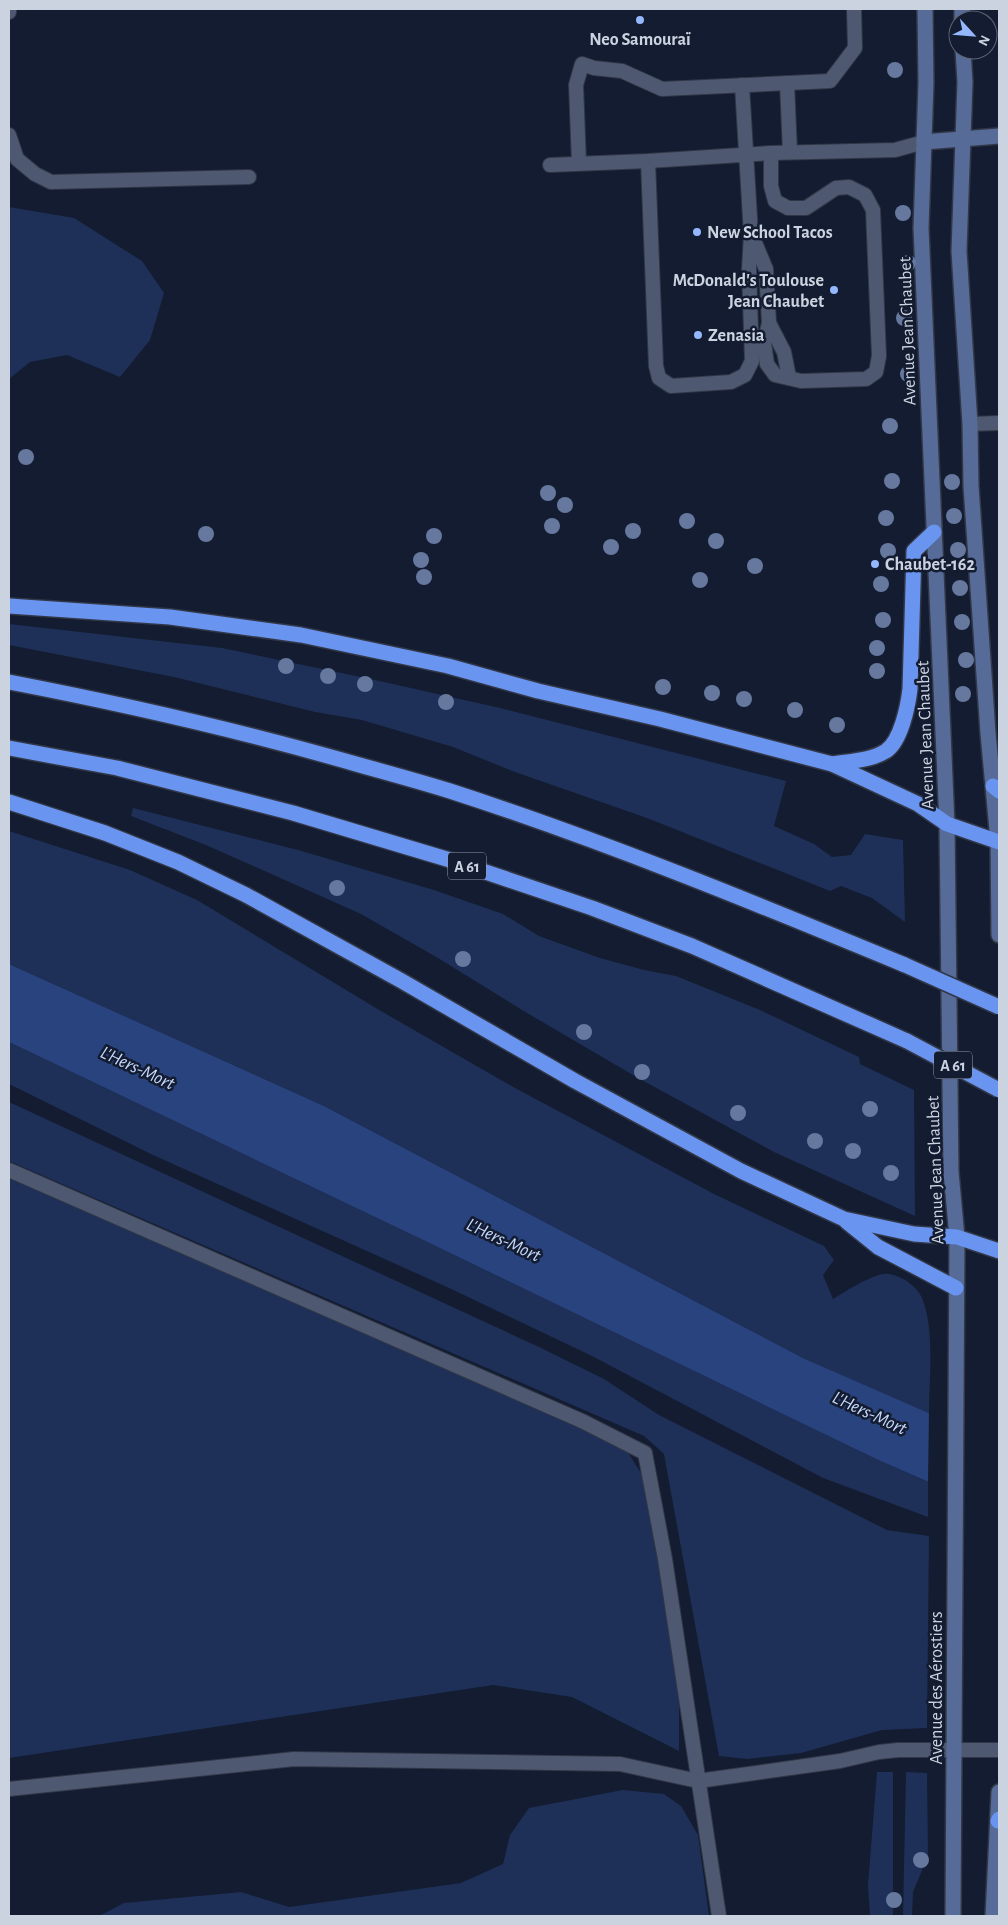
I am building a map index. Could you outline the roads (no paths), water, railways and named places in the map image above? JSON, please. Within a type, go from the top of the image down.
[{"type":"highway","points":[[832,764],[868,758],[887,750],[899,732],[908,704],[910,689],[914,551],[934,532]]},
{"type":"highway","points":[[9,606],[170,617],[301,635],[448,666],[538,691],[660,719],[832,764],[918,804],[947,824],[998,841]]},
{"type":"highway","points":[[9,682],[85,696],[226,730],[310,751],[449,791],[704,882],[905,965],[999,1007]]},
{"type":"highway","name":"A 61","points":[[9,748],[117,768],[293,813],[450,860],[592,908],[692,946],[907,1041],[999,1090]]},
{"type":"highway","points":[[9,802],[114,836],[178,862],[246,895],[400,980],[592,1090],[741,1171],[844,1219],[914,1234],[957,1237],[999,1252]]},
{"type":"highway","points":[[844,1219],[878,1247],[956,1288]]},
{"type":"main road","name":"Avenue Jean Chaubet","points":[[925,9],[926,83],[921,228],[947,824],[951,1172],[957,1237],[956,1460]]},
{"type":"main road","points":[[964,60],[965,82],[958,251],[970,424],[971,486],[988,733],[996,788],[999,936]]},
{"type":"main road","points":[[924,142],[999,136]]},
{"type":"main road","name":"Avenue des Aérostiers","points":[[953,1916],[956,1460]]},
{"type":"main road","points":[[993,1916],[999,1792]]},
{"type":"lane","points":[[579,163],[576,85],[582,64],[594,68],[622,71],[662,89],[830,81],[855,48],[854,9]]},
{"type":"lane","points":[[787,83],[790,152]]},
{"type":"lane","points":[[648,161],[656,366],[659,378],[671,386],[730,382],[745,375],[752,361],[749,269],[751,235],[742,85]]},
{"type":"lane","points":[[9,135],[17,159],[35,174],[51,182],[248,177]]},
{"type":"lane","points":[[550,165],[790,152],[894,150],[924,142]]},
{"type":"lane","points":[[751,235],[766,269],[769,323],[764,343],[767,364],[775,375],[801,381],[866,379],[876,372],[879,356],[873,210],[865,195],[849,187],[836,188],[806,208],[788,208],[775,202],[770,186],[771,153]]},
{"type":"lane","points":[[769,323],[784,352],[789,377]]},
{"type":"lane","points":[[970,424],[999,423]]},
{"type":"lane","points":[[9,1170],[582,1421],[645,1453],[665,1559],[719,1916]]},
{"type":"lane","points":[[9,1790],[294,1759],[620,1764],[698,1781],[840,1761],[879,1752],[898,1750],[999,1750]]},
{"type":"water","name":"L'Hers-Mort","points":[[9,964],[324,1106],[803,1358],[999,1444],[999,1513],[876,1459],[9,1042]]},
{"type":"place","name":"Neo Samouraï","points":[[640,20]]},
{"type":"place","name":"New School Tacos","points":[[697,232]]},
{"type":"place","name":"McDonald's Toulouse Jean Chaubet","points":[[834,290]]},
{"type":"place","name":"Zenasia","points":[[698,335]]},
{"type":"place","name":"Chaubet-162","points":[[875,564]]}]
